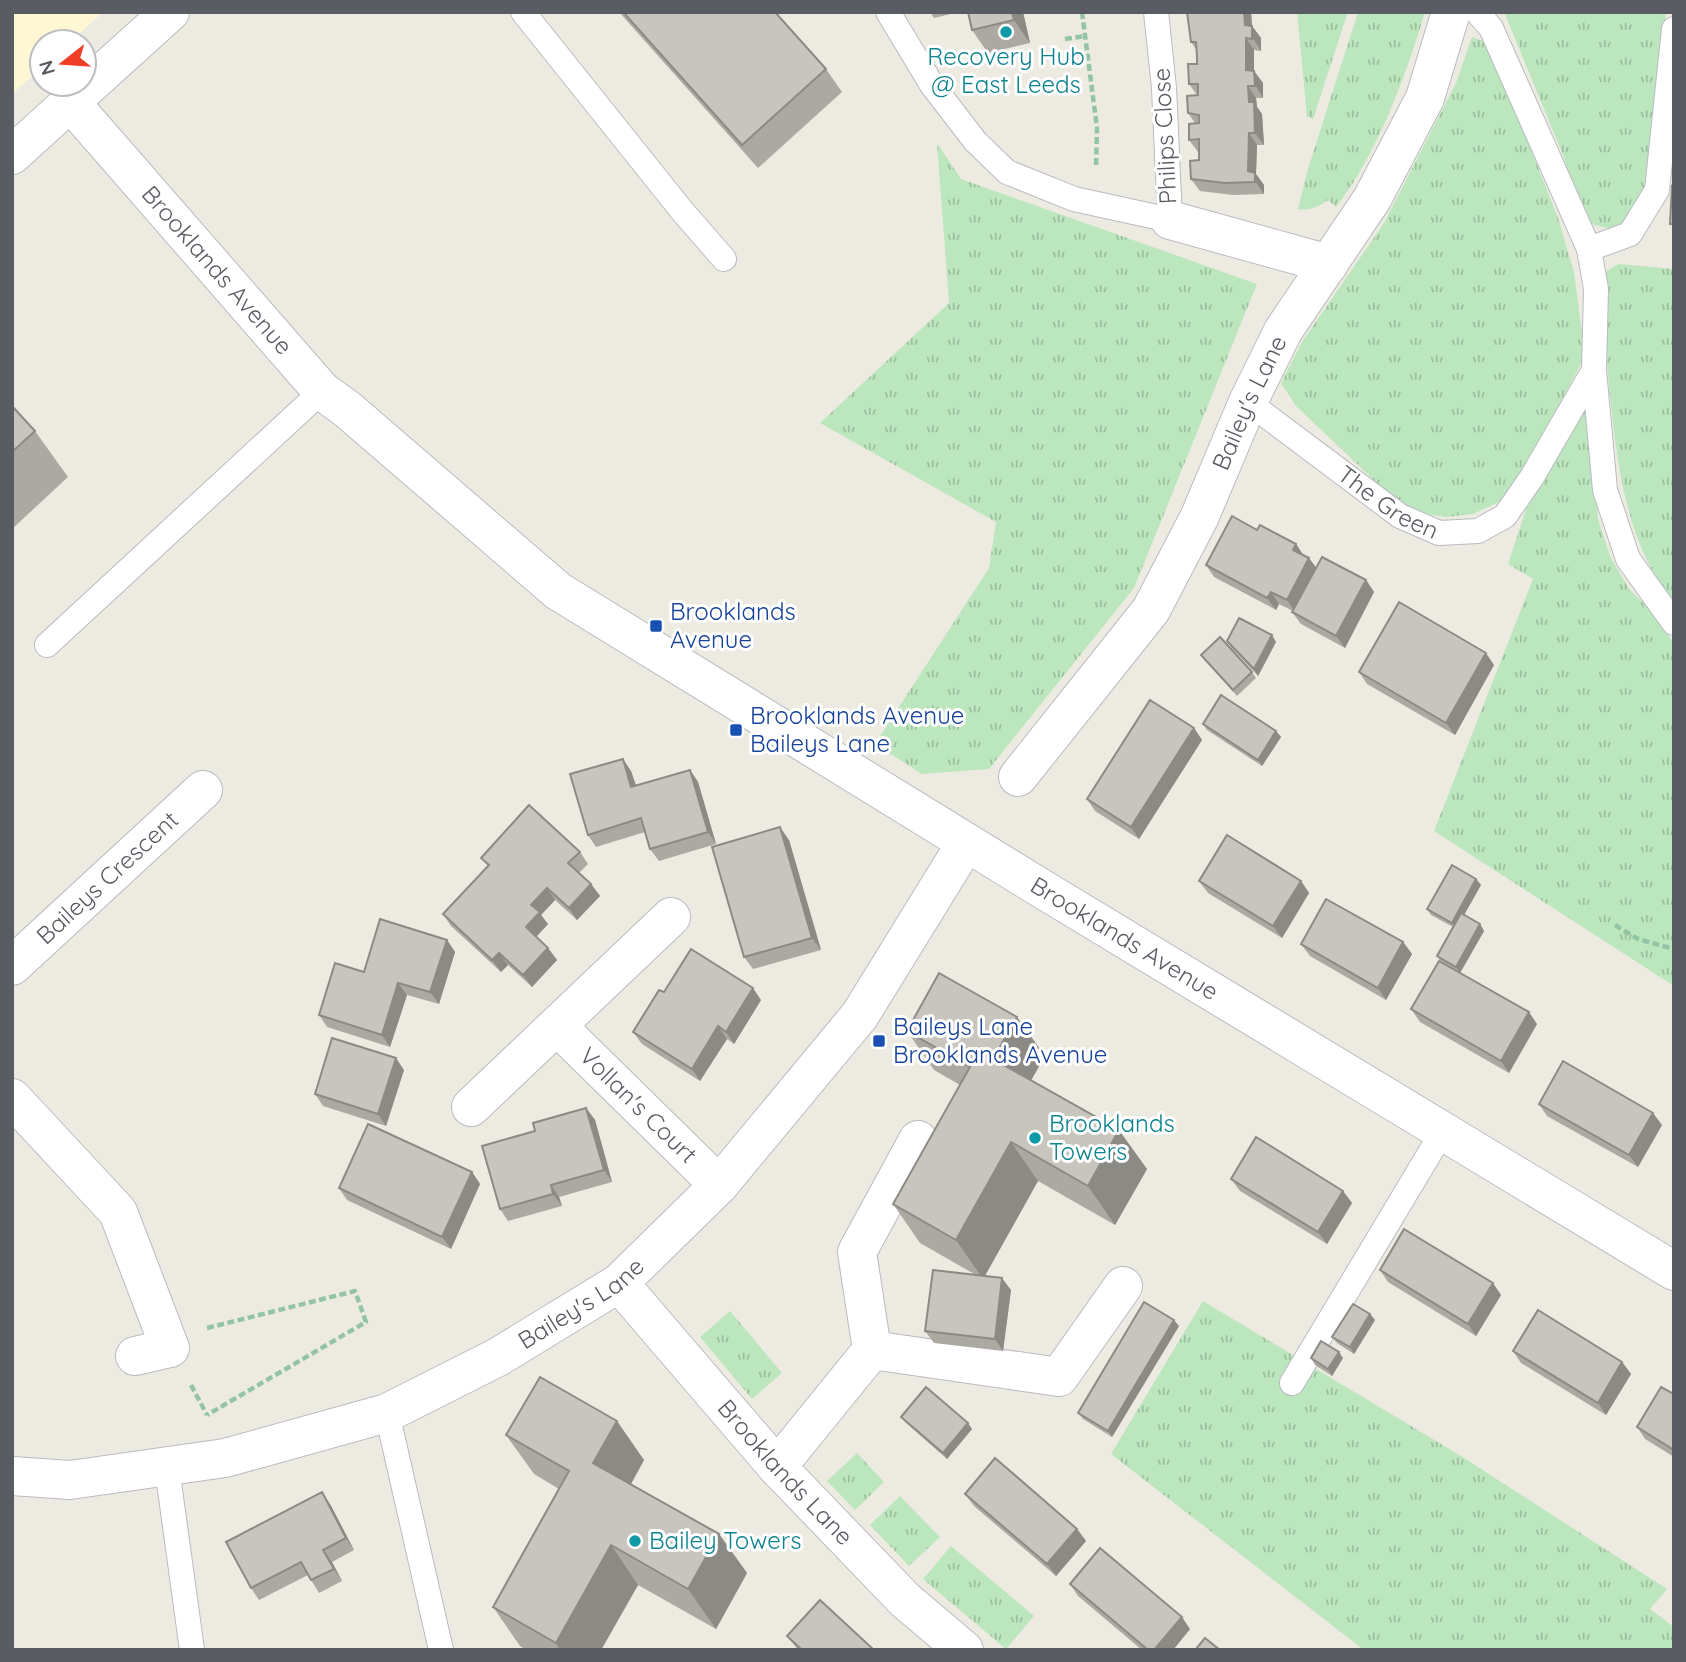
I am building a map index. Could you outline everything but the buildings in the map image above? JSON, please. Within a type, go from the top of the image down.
[{"type":"street","points":[[12,155],[170,12]]},
{"type":"street","name":"Bailey's Lane","points":[[1018,777],[1151,610],[1199,518],[1248,402],[1283,331],[1372,199],[1425,98],[1451,12]]},
{"type":"street","name":"Brooklands Avenue","points":[[71,103],[322,391],[347,409],[558,591],[966,843],[1674,1271]]},
{"type":"street","name":"Philips Close","points":[[1170,220],[1329,264]]},
{"type":"street","name":"Baileys Crescent","points":[[12,966],[203,790]]},
{"type":"street","name":"Bailey's Lane","points":[[12,1476],[70,1480],[167,1468],[225,1458],[387,1413],[498,1357],[619,1283],[719,1185],[860,1015],[966,843]]},
{"type":"street","name":"Vollan's Court","points":[[471,1107],[671,917]]},
{"type":"street","name":"Vollan's Court","points":[[558,1027],[719,1185]]},
{"type":"street","points":[[12,1098],[118,1212],[151,1347]]},
{"type":"street","points":[[777,1466],[872,1350],[857,1252],[918,1140]]},
{"type":"street","name":"Brooklands Lane","points":[[619,1283],[777,1466],[905,1600],[964,1650]]},
{"type":"street","points":[[872,1350],[1059,1377],[1123,1286]]},
{"type":"lane","points":[[523,12],[683,212],[724,259]]},
{"type":"lane","points":[[888,12],[932,85],[975,141],[1007,172],[1074,199],[1170,220]]},
{"type":"lane","name":"Philips Close","points":[[1156,12],[1164,88],[1170,220]]},
{"type":"lane","name":"The Green","points":[[1477,12],[1491,27],[1589,249],[1596,289],[1594,370],[1605,490],[1628,559],[1674,623]]},
{"type":"lane","points":[[1589,249],[1630,234],[1657,190],[1674,29]]},
{"type":"lane","name":"The Green","points":[[1248,402],[1400,516],[1439,533],[1478,531],[1505,516],[1532,477],[1594,370]]},
{"type":"lane","points":[[47,645],[322,391]]},
{"type":"lane","points":[[1292,1383],[1443,1131]]},
{"type":"lane","points":[[387,1413],[441,1650]]},
{"type":"lane","points":[[167,1468],[192,1650]]},
{"type":"path","points":[[1083,12],[1097,128],[1095,204]]},
{"type":"path","points":[[1065,39],[1085,36]]},
{"type":"path","points":[[1615,925],[1638,939],[1674,949]]},
{"type":"path","points":[[151,1347],[355,1291],[366,1322],[207,1415],[225,1458]]},
{"type":"shaded area","points":[[12,12],[103,12],[85,28],[28,28],[28,80],[12,94]]},
{"type":"green space","points":[[1297,12],[1348,12],[1313,119],[1307,116]]},
{"type":"green space","points":[[1358,12],[1425,12],[1389,114],[1365,164],[1351,186],[1336,207],[1328,200],[1314,208],[1298,209],[1307,172]]},
{"type":"green space","points":[[1504,12],[1666,12],[1647,180],[1635,213],[1621,226],[1612,229],[1594,225],[1581,211],[1563,155]]},
{"type":"green space","points":[[1472,37],[1489,43],[1558,218],[1574,272],[1585,356],[1517,486],[1497,503],[1473,514],[1446,517],[1420,513],[1396,501],[1296,406],[1281,383],[1302,342],[1384,223],[1456,83]]},
{"type":"green space","points":[[937,143],[961,179],[1257,284],[1134,588],[989,769],[922,774],[875,744],[989,568],[996,522],[820,423],[949,303]]},
{"type":"green space","points":[[1618,264],[1674,269],[1674,603],[1648,562],[1638,540],[1620,472],[1609,386],[1602,274]]},
{"type":"green space","points":[[1590,394],[1598,519],[1610,556],[1629,589],[1657,616],[1674,644],[1674,986],[1434,831],[1533,579],[1508,564],[1527,506]]},
{"type":"green space","points":[[1203,1301],[1461,1456],[1667,1589],[1650,1609],[1674,1627],[1674,1650],[1364,1650],[1111,1454]]},
{"type":"green space","points":[[730,1311],[782,1373],[752,1399],[700,1337]]},
{"type":"green space","points":[[857,1453],[884,1482],[855,1510],[827,1481]]},
{"type":"green space","points":[[900,1496],[940,1537],[909,1566],[870,1525]]},
{"type":"green space","points":[[951,1546],[1034,1616],[1006,1649],[923,1579]]},
{"type":"place","name":"Recovery Hub @ East Leeds","points":[[1006,32]]},
{"type":"place","name":"Brooklands Avenue","points":[[656,626]]},
{"type":"place","name":"Brooklands Avenue Baileys Lane","points":[[736,730]]},
{"type":"place","name":"Baileys Lane Brooklands Avenue","points":[[879,1041]]},
{"type":"place","name":"Brooklands Towers","points":[[1035,1138]]},
{"type":"place","name":"Bailey Towers","points":[[635,1541]]}]
